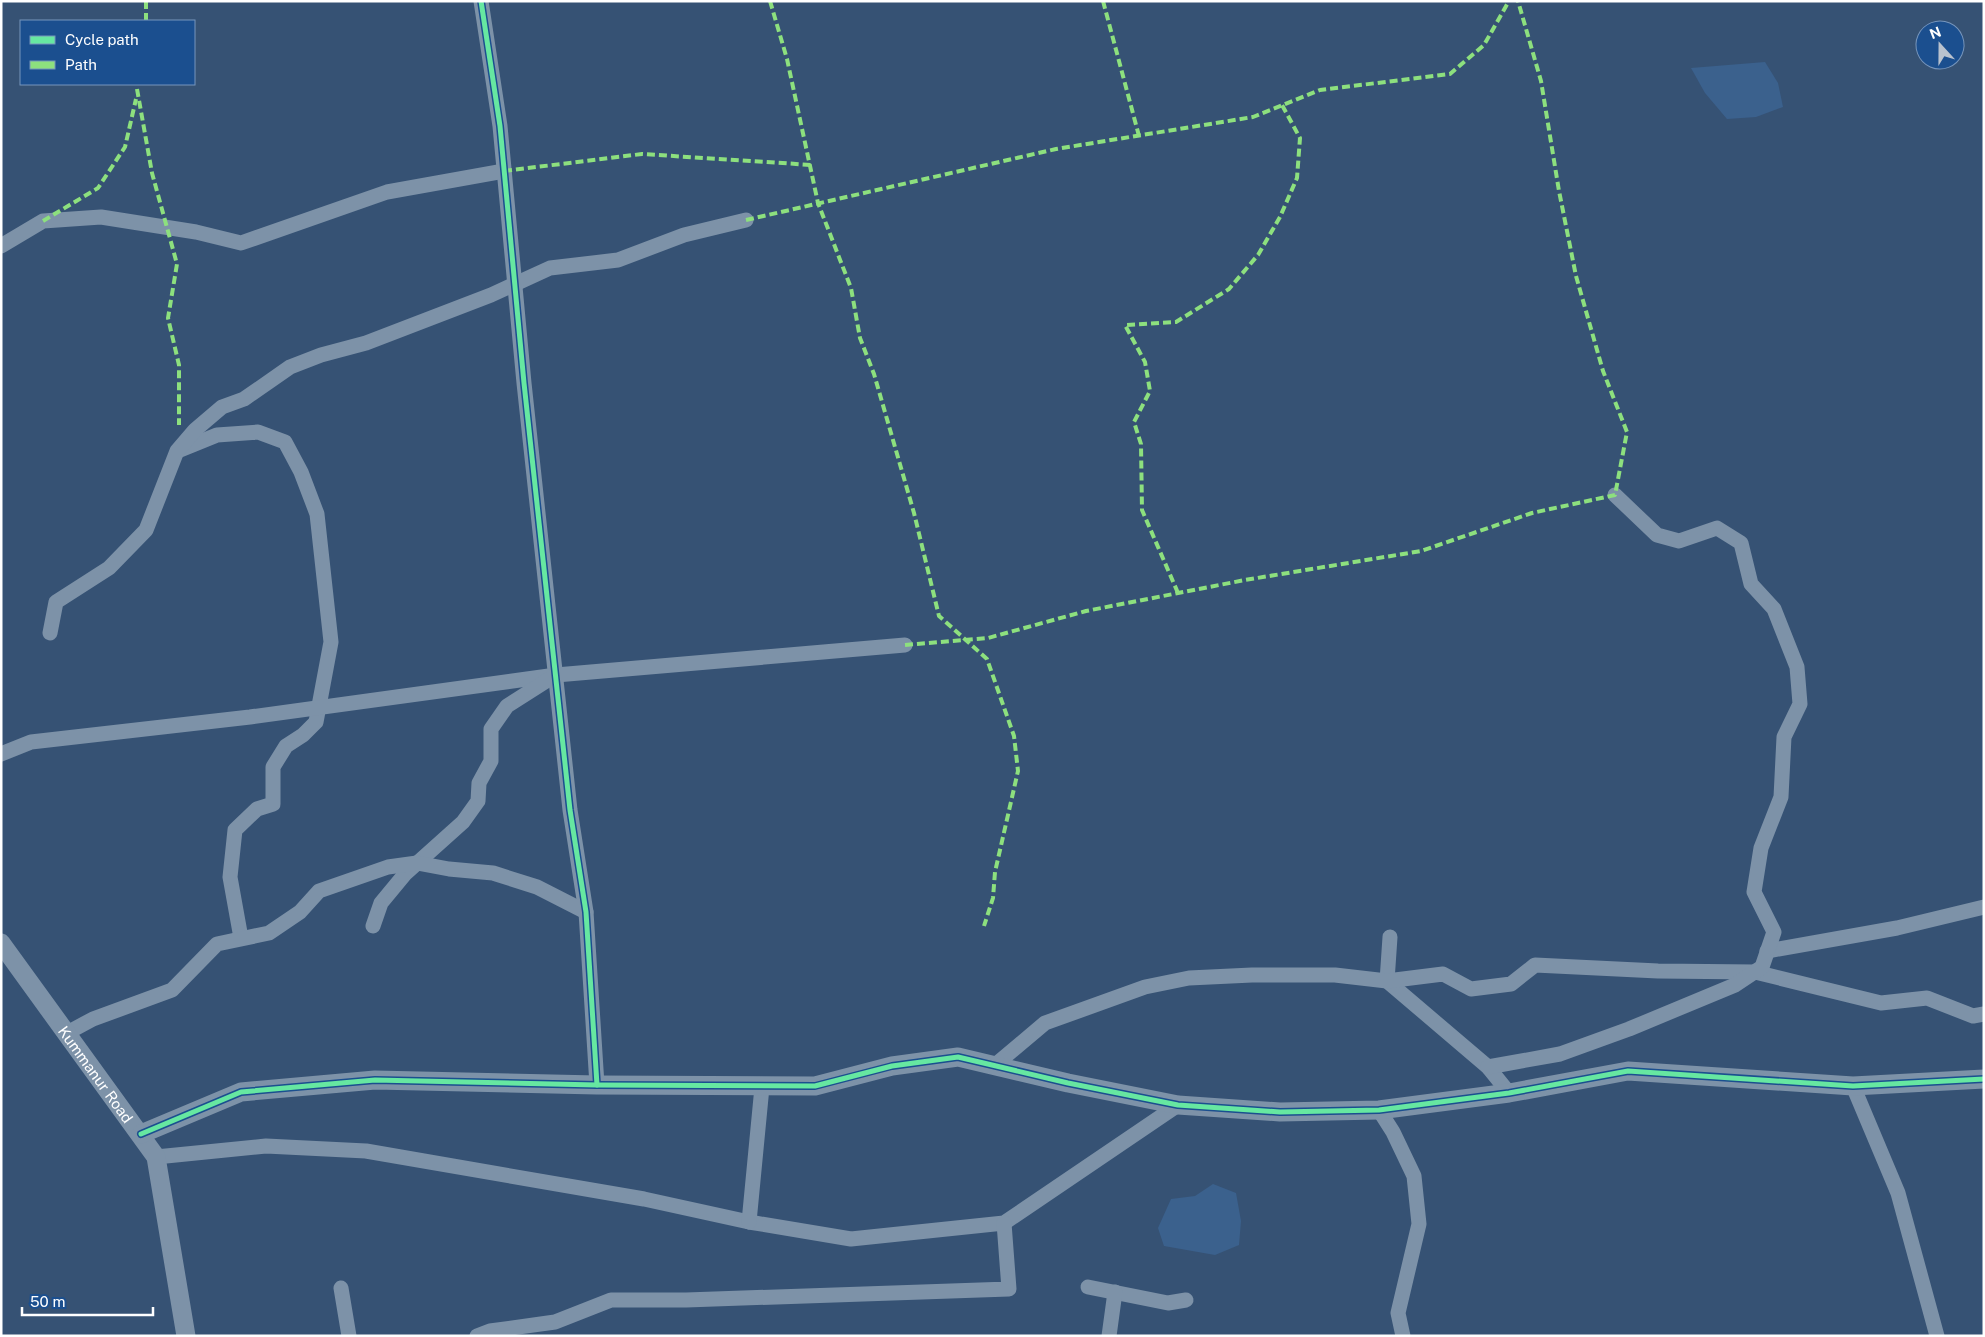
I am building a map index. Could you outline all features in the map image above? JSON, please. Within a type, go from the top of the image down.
[{"type":"street","points":[[481,1],[500,126],[514,283],[570,810],[586,912],[597,1085]]},
{"type":"street","points":[[1,246],[43,221],[101,217],[196,232],[241,243],[387,192],[504,171]]},
{"type":"street","points":[[50,633],[56,602],[109,568],[146,530],[178,451],[195,430],[222,407],[244,399],[290,367],[321,355],[366,343],[492,295],[514,283],[550,268],[618,260],[684,235],[746,220]]},
{"type":"street","points":[[178,451],[217,435],[258,432],[285,442],[302,472],[318,514],[331,642],[321,708],[316,722],[303,735],[286,746],[273,767],[273,804],[256,809],[235,830],[230,877],[241,938]]},
{"type":"street","points":[[1488,1067],[1568,1051],[1629,1029],[1735,985],[1762,967],[1774,932],[1754,892],[1761,848],[1781,797],[1784,737],[1800,704],[1797,667],[1774,609],[1751,584],[1741,543],[1717,528],[1679,541],[1657,535],[1615,495]]},
{"type":"street","points":[[1,754],[31,742],[321,708],[556,675],[905,645]]},
{"type":"street","points":[[373,926],[381,903],[417,863],[463,822],[478,801],[480,783],[491,760],[491,729],[507,706],[556,675]]},
{"type":"street","points":[[67,1033],[93,1019],[172,990],[217,944],[269,933],[300,912],[319,892],[388,867],[417,863],[449,869],[493,873],[537,886],[586,912]]},
{"type":"street","points":[[1767,951],[1897,928],[1984,908]]},
{"type":"street","points":[[1387,981],[1390,937]]},
{"type":"street","name":"Kummanur Road","points":[[1,943],[156,1157],[186,1336]]},
{"type":"street","points":[[994,1066],[1045,1022],[1145,987],[1189,978],[1252,975],[1335,975],[1387,981],[1443,974],[1471,989],[1511,984],[1535,965],[1658,971],[1755,972],[1881,1003],[1927,998],[1972,1016],[1984,1014]]},
{"type":"street","points":[[1387,981],[1488,1067],[1510,1093]]},
{"type":"street","points":[[141,1134],[241,1092],[375,1080],[597,1085],[815,1086],[892,1066],[958,1057],[1178,1104],[1280,1112],[1379,1110],[1510,1093],[1628,1071],[1854,1086],[1984,1078]]},
{"type":"street","points":[[1854,1086],[1898,1194],[1937,1336]]},
{"type":"street","points":[[749,1222],[762,1087]]},
{"type":"street","points":[[156,1157],[266,1146],[366,1151],[644,1199],[749,1222],[851,1238],[1004,1224],[1178,1104]]},
{"type":"street","points":[[1379,1110],[1393,1132],[1414,1176],[1419,1224],[1398,1313],[1403,1336]]},
{"type":"street","points":[[477,1336],[490,1331],[555,1322],[611,1300],[1009,1289],[1004,1224]]},
{"type":"street","points":[[1088,1287],[1168,1303],[1186,1300]]},
{"type":"street","points":[[341,1288],[349,1336]]},
{"type":"street","points":[[1109,1336],[1115,1292]]},
{"type":"water","points":[[1765,62],[1778,83],[1783,107],[1756,117],[1727,119],[1705,93],[1691,68]]},
{"type":"water","points":[[1213,1184],[1236,1193],[1241,1221],[1239,1245],[1215,1255],[1164,1246],[1158,1228],[1171,1199],[1195,1196]]},
{"type":"marked path","points":[[146,1],[146,20]]},
{"type":"marked path","points":[[770,1],[787,59],[818,203],[851,288],[860,338],[874,374],[914,513],[939,616],[987,659],[1014,736],[1018,771],[995,872],[993,898],[984,926]]},
{"type":"marked path","points":[[1103,1],[1139,136]]},
{"type":"marked path","points":[[746,220],[1056,149],[1253,117],[1320,90],[1450,74],[1484,45],[1509,1]]},
{"type":"marked path","points":[[905,645],[988,638],[1086,611],[1245,580],[1421,551],[1532,513],[1615,495],[1627,432],[1603,371],[1576,276],[1559,191],[1541,81],[1518,1]]},
{"type":"marked path","points":[[137,89],[152,173],[177,264],[168,318],[179,365],[179,425]]},
{"type":"marked path","points":[[43,221],[98,188],[125,147],[136,99]]},
{"type":"marked path","points":[[1178,593],[1142,510],[1141,444],[1134,422],[1150,391],[1145,362],[1125,325],[1176,322],[1229,289],[1258,255],[1280,217],[1297,178],[1300,138],[1282,105]]},
{"type":"marked path","points":[[504,171],[642,154],[812,165]]},
{"type":"cycle path","points":[[481,1],[500,126],[524,383],[570,810],[586,912],[597,1085]]},
{"type":"cycle path","points":[[141,1134],[241,1092],[375,1080],[597,1085],[815,1086],[892,1066],[958,1057],[1068,1083],[1178,1105],[1280,1112],[1379,1110],[1509,1093],[1628,1071],[1853,1086],[1984,1079]]}]
